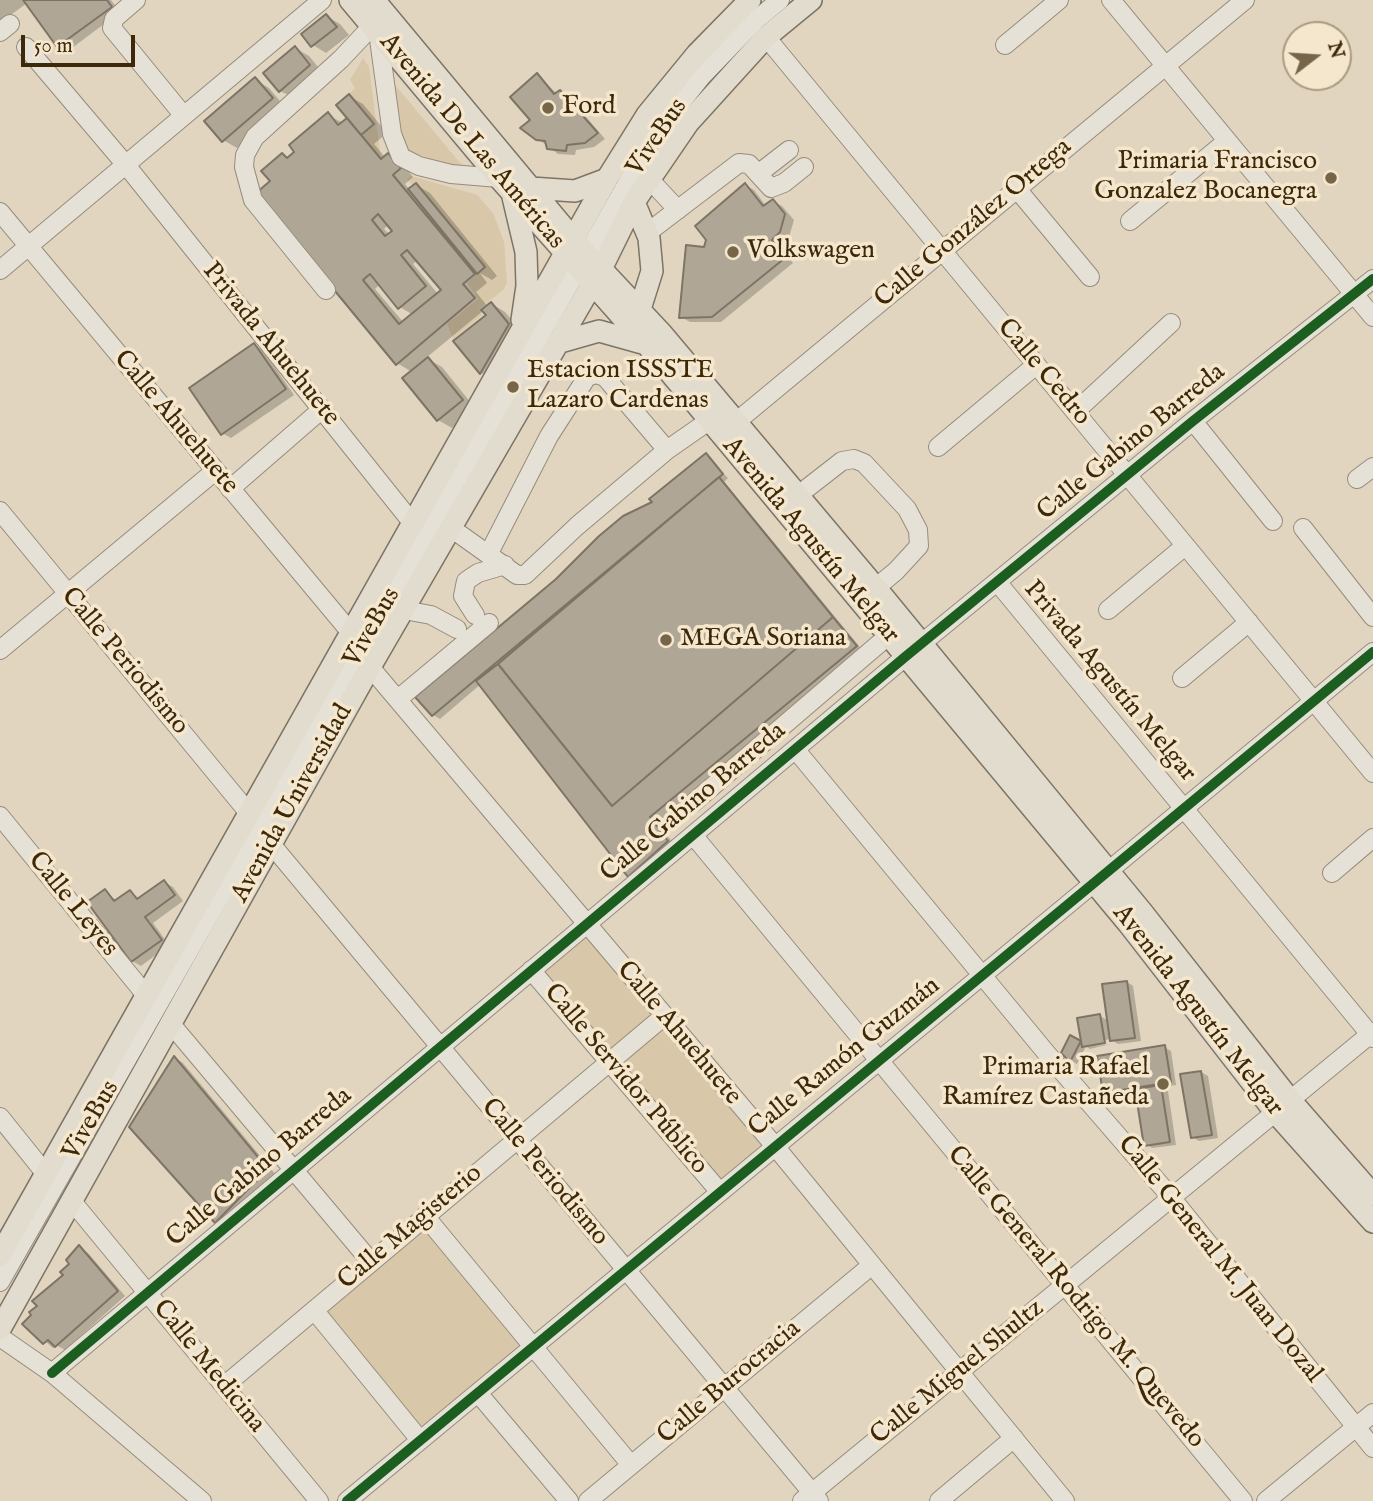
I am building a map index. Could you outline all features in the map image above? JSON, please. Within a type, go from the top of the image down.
[{"type":"main road","name":"Avenida De Las Américas","points":[[350,0],[583,261]]},
{"type":"main road","name":"Avenida De Las Américas","points":[[374,0],[514,186]]},
{"type":"main road","points":[[583,261],[634,202],[688,123],[766,37],[811,0]]},
{"type":"main road","points":[[583,261],[607,179],[647,115],[744,2]]},
{"type":"main road","points":[[520,336],[527,286],[527,261],[514,186],[575,191],[607,179]]},
{"type":"main road","points":[[634,202],[647,233],[652,271],[640,309]]},
{"type":"main road","name":"Avenida Agustín Melgar","points":[[583,261],[640,309],[797,496],[913,651],[1100,875],[1373,1222]]},
{"type":"main road","name":"Avenida Agustín Melgar","points":[[583,261],[648,346],[710,420],[868,594],[888,636],[913,651]]},
{"type":"main road","name":"Avenida Universidad","points":[[0,1255],[145,994],[520,336],[583,261]]},
{"type":"main road","name":"Avenida Universidad","points":[[0,1329],[370,667],[557,343],[583,261]]},
{"type":"main road","points":[[557,343],[599,331],[614,333],[648,346]]},
{"type":"main road","name":"Avenida Agustín Melgar","points":[[1282,1106],[1373,1195]]},
{"type":"street","points":[[136,0],[114,19],[112,28],[184,116]]},
{"type":"street","points":[[0,270],[322,0]]},
{"type":"street","name":"ViveBus","points":[[0,1282],[653,138],[702,76],[756,20],[780,0]]},
{"type":"street","points":[[1005,45],[1059,0]]},
{"type":"street","points":[[1111,0],[1373,317]]},
{"type":"street","name":"Calle González Ortega","points":[[736,422],[1245,0]]},
{"type":"street","points":[[375,29],[392,134],[401,157],[419,166],[514,186]]},
{"type":"street","points":[[326,290],[253,200],[244,167],[245,155],[255,137],[375,29]]},
{"type":"street","name":"Calle Cedro","points":[[766,37],[1373,773]]},
{"type":"street","name":"Privada Ahuehuete","points":[[26,47],[126,165],[414,525]]},
{"type":"street","points":[[1130,221],[1227,141]]},
{"type":"street","points":[[758,174],[789,150]]},
{"type":"street","points":[[647,233],[739,163],[747,162],[771,188],[784,183],[804,167]]},
{"type":"street","points":[[650,180],[678,209]]},
{"type":"street","points":[[1017,189],[1090,277]]},
{"type":"street","name":"Calle Ahuehuete","points":[[1,213],[352,634]]},
{"type":"street","name":"Calle Gabino Barreda","points":[[52,1373],[584,924],[913,651],[1193,421],[1353,292],[1373,279]]},
{"type":"street","points":[[1075,412],[1171,323]]},
{"type":"street","points":[[939,447],[1036,365]]},
{"type":"street","points":[[489,553],[549,436],[587,377],[596,374],[605,377],[667,450]]},
{"type":"street","points":[[230,489],[321,410]]},
{"type":"street","points":[[451,528],[517,575],[525,575],[577,526],[667,450],[710,420]]},
{"type":"street","points":[[1193,421],[1273,520]]},
{"type":"street","points":[[797,496],[850,459],[864,463],[889,488],[915,521],[920,538],[914,554],[868,594]]},
{"type":"street","points":[[1357,479],[1373,467]]},
{"type":"street","points":[[0,650],[215,471]]},
{"type":"street","name":"Calle Periodismo","points":[[0,511],[248,812]]},
{"type":"street","points":[[1303,528],[1373,617]]},
{"type":"street","points":[[1108,611],[1185,546]]},
{"type":"street","points":[[398,699],[482,619],[463,596],[466,581],[478,573],[505,565]]},
{"type":"street","name":"Privada Agustín Melgar","points":[[998,583],[1372,1034]]},
{"type":"street","points":[[404,610],[431,615],[457,629]]},
{"type":"street","points":[[1182,678],[1249,622]]},
{"type":"street","points":[[694,803],[888,636]]},
{"type":"street","name":"Calle Ramón Guzmán","points":[[347,1501],[1100,875],[1373,652]]},
{"type":"street","name":"Calle Ahuehuete","points":[[370,667],[584,924],[774,1145],[1065,1501]]},
{"type":"street","name":"Calle General M. Juan Dozal","points":[[795,749],[1170,1196],[1373,1448]]},
{"type":"street","name":"Calle Leyes","points":[[0,816],[145,994]]},
{"type":"street","name":"Calle General Rodrigo M. Quevedo","points":[[693,835],[1243,1501]]},
{"type":"street","points":[[1332,873],[1373,838]]},
{"type":"street","name":"Calle Periodismo","points":[[271,844],[724,1387],[811,1498]]},
{"type":"street","name":"Calle Servidor Público","points":[[531,970],[719,1191]]},
{"type":"street","name":"Calle Magisterio","points":[[224,1386],[663,1017]]},
{"type":"street","points":[[170,1024],[371,1262]]},
{"type":"street","name":"Calle Miguel Shultz","points":[[811,1498],[1170,1196],[1372,1034]]},
{"type":"street","points":[[0,1117],[45,1173]]},
{"type":"street","name":"Calle Medicina","points":[[72,1200],[319,1501]]},
{"type":"street","points":[[425,1216],[631,1465]]},
{"type":"street","name":"Calle Burocracia","points":[[588,1501],[872,1265]]},
{"type":"street","points":[[314,1310],[421,1440]]},
{"type":"street","points":[[0,1337],[52,1373],[202,1501]]},
{"type":"street","points":[[478,1393],[569,1501]]},
{"type":"street","points":[[1266,1501],[1373,1413]]},
{"type":"street","points":[[939,1501],[1014,1438]]},
{"type":"shaded area","points":[[363,58],[369,67],[381,159],[361,135],[374,124],[349,94],[355,88],[350,80]]},
{"type":"shaded area","points":[[391,80],[466,170],[404,150]]},
{"type":"shaded area","points":[[411,176],[477,195],[493,213],[504,242],[507,283],[503,290],[479,309],[482,315],[453,339],[447,324],[478,299],[467,283],[485,267],[416,183],[413,186],[407,179]]},
{"type":"shaded area","points":[[585,924],[774,1145],[719,1191],[531,970]]},
{"type":"shaded area","points":[[425,1216],[533,1347],[420,1440],[314,1310]]},
{"type":"building","points":[[23,0],[107,0],[112,7],[57,47]]},
{"type":"building","points":[[326,14],[337,27],[311,47],[301,34]]},
{"type":"building","points":[[295,46],[310,65],[279,92],[263,73]]},
{"type":"building","name":"Ford","points":[[537,73],[554,94],[560,90],[598,133],[585,143],[567,145],[566,151],[547,149],[545,141],[536,140],[520,128],[530,120],[510,97]]},
{"type":"building","points":[[255,77],[273,98],[222,142],[204,121]]},
{"type":"building","points":[[349,94],[374,124],[361,135],[336,105]]},
{"type":"building","points":[[328,112],[338,125],[347,118],[381,159],[388,153],[401,168],[393,175],[475,274],[463,284],[475,298],[396,365],[255,194],[270,181],[261,171],[282,153],[287,158],[294,152],[289,145]],"holes":[[[378,214],[392,231],[385,236],[372,220]],[[407,250],[441,290],[399,324],[363,280],[370,274],[398,309],[426,286],[401,255]]]},
{"type":"building","points":[[416,183],[485,267],[477,274],[408,189]]},
{"type":"building","name":"Volkswagen","points":[[745,183],[763,206],[773,199],[785,214],[780,232],[772,240],[785,258],[712,317],[679,318],[686,245],[704,247],[706,240],[695,226]]},
{"type":"building","points":[[491,302],[509,324],[480,374],[453,341],[486,315],[481,310]]},
{"type":"building","points":[[254,343],[286,389],[221,435],[189,388]]},
{"type":"building","points":[[428,357],[463,400],[437,421],[402,378]]},
{"type":"building","points":[[706,453],[723,474],[432,716],[415,697],[556,579],[599,536],[623,516],[652,502],[649,499]]},
{"type":"building","name":"MEGA Soriana","points":[[719,477],[833,617],[612,806],[498,664]]},
{"type":"building","points":[[833,617],[857,646],[650,817],[668,841],[628,877],[476,681],[498,664],[612,806]]},
{"type":"building","points":[[164,880],[175,895],[145,917],[162,940],[131,962],[87,902],[105,889],[114,901],[130,890],[137,899]]},
{"type":"building","points":[[1127,981],[1135,1038],[1110,1041],[1102,984]]},
{"type":"building","points":[[1100,1014],[1105,1043],[1082,1047],[1077,1018]]},
{"type":"building","points":[[1070,1035],[1081,1041],[1070,1062],[1061,1053]]},
{"type":"building","points":[[1165,1045],[1171,1082],[1103,1093],[1097,1056]]},
{"type":"building","points":[[174,1056],[268,1169],[215,1223],[129,1127]]},
{"type":"building","points":[[1201,1071],[1212,1135],[1191,1138],[1180,1074]]},
{"type":"building","points":[[1161,1085],[1170,1142],[1144,1146],[1135,1089]]},
{"type":"building","points":[[79,1245],[118,1291],[55,1347],[48,1340],[43,1344],[22,1324],[31,1315],[29,1312],[37,1306],[32,1301],[63,1275],[60,1272],[69,1264],[66,1260]]},
{"type":"cycle path","points":[[52,1373],[905,657],[1193,421],[1373,279]]},
{"type":"cycle path","points":[[347,1501],[1373,652]]},
{"type":"place","name":"Ford","points":[[548,108]]},
{"type":"place","name":"Primaria Francisco Gonzalez Bocanegra","points":[[1331,178]]},
{"type":"place","name":"Volkswagen","points":[[733,252]]},
{"type":"place","name":"Estacion ISSSTE Lazaro Cardenas","points":[[513,387]]},
{"type":"place","name":"MEGA Soriana","points":[[666,640]]},
{"type":"place","name":"Primaria Rafael Ramírez Castañeda","points":[[1163,1084]]}]
